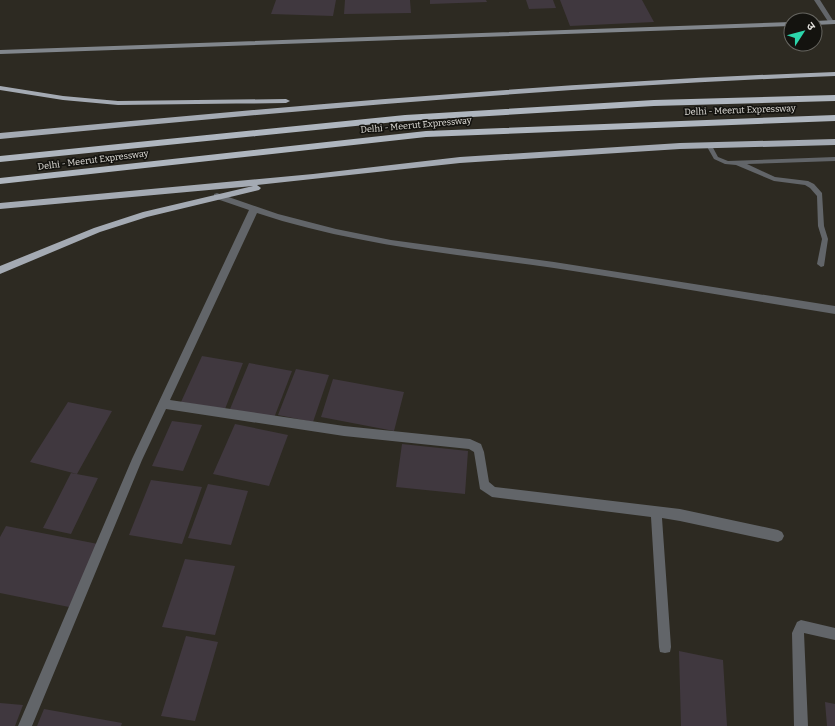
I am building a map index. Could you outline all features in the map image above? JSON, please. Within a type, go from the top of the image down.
[{"type":"highway","points":[[0,136],[385,99],[602,85],[835,74]]},
{"type":"highway","points":[[0,88],[63,98],[118,103],[207,103],[385,99]]},
{"type":"highway","name":"Delhi - Meerut Expressway","points":[[0,159],[413,117],[639,104],[835,98]]},
{"type":"highway","name":"Delhi - Meerut Expressway","points":[[0,182],[426,134],[835,118]]},
{"type":"highway","points":[[0,206],[313,177],[460,160],[709,145],[835,142]]},
{"type":"highway","points":[[0,270],[97,230],[146,214],[217,196],[313,177]]},
{"type":"main road","points":[[823,23],[833,22]]},
{"type":"main road","points":[[0,52],[783,24]]},
{"type":"street","points":[[217,196],[336,232],[391,243],[554,265],[835,310]]},
{"type":"street","points":[[25,726],[137,459],[254,208]]},
{"type":"street","points":[[163,404],[344,431],[470,444],[477,448],[479,452],[484,485],[492,492],[680,515],[778,536]]},
{"type":"street","points":[[656,512],[665,647]]},
{"type":"street","points":[[800,726],[798,633],[801,626],[835,634]]},
{"type":"lane","points":[[817,0],[833,22]]},
{"type":"lane","points":[[709,145],[716,158],[721,162],[738,163],[835,159]]},
{"type":"lane","points":[[738,163],[774,179],[806,183],[812,186],[820,195],[820,218],[825,239],[821,264]]},
{"type":"building","points":[[276,0],[336,0],[333,16],[271,14]]},
{"type":"building","points":[[345,0],[410,0],[411,13],[344,14]]},
{"type":"building","points":[[430,0],[486,0],[487,2],[430,4]]},
{"type":"building","points":[[526,0],[553,0],[556,8],[529,9]]},
{"type":"building","points":[[560,0],[642,0],[654,22],[570,26]]},
{"type":"building","points":[[202,356],[243,363],[225,409],[181,402]]},
{"type":"building","points":[[249,363],[292,371],[274,418],[230,409]]},
{"type":"building","points":[[296,369],[329,375],[313,422],[278,415]]},
{"type":"building","points":[[333,379],[404,392],[394,431],[321,417]]},
{"type":"building","points":[[68,402],[112,411],[77,474],[30,462]]},
{"type":"building","points":[[172,421],[202,425],[183,471],[152,466]]},
{"type":"building","points":[[235,424],[288,435],[269,486],[213,474]]},
{"type":"building","points":[[402,444],[468,451],[465,494],[396,487]]},
{"type":"building","points":[[71,473],[98,478],[71,534],[43,528]]},
{"type":"building","points":[[151,480],[202,487],[182,544],[129,535]]},
{"type":"building","points":[[208,484],[248,491],[231,545],[188,538]]},
{"type":"building","points":[[6,526],[98,544],[69,607],[0,593],[0,537]]},
{"type":"building","points":[[185,559],[235,566],[215,635],[162,627]]},
{"type":"building","points":[[186,636],[218,642],[195,721],[161,716]]},
{"type":"building","points":[[679,651],[723,660],[727,726],[681,726]]},
{"type":"building","points":[[825,702],[835,704],[835,726],[827,726]]},
{"type":"building","points":[[0,703],[23,705],[15,726],[0,726]]},
{"type":"building","points":[[44,709],[122,723],[121,726],[37,726]]}]
